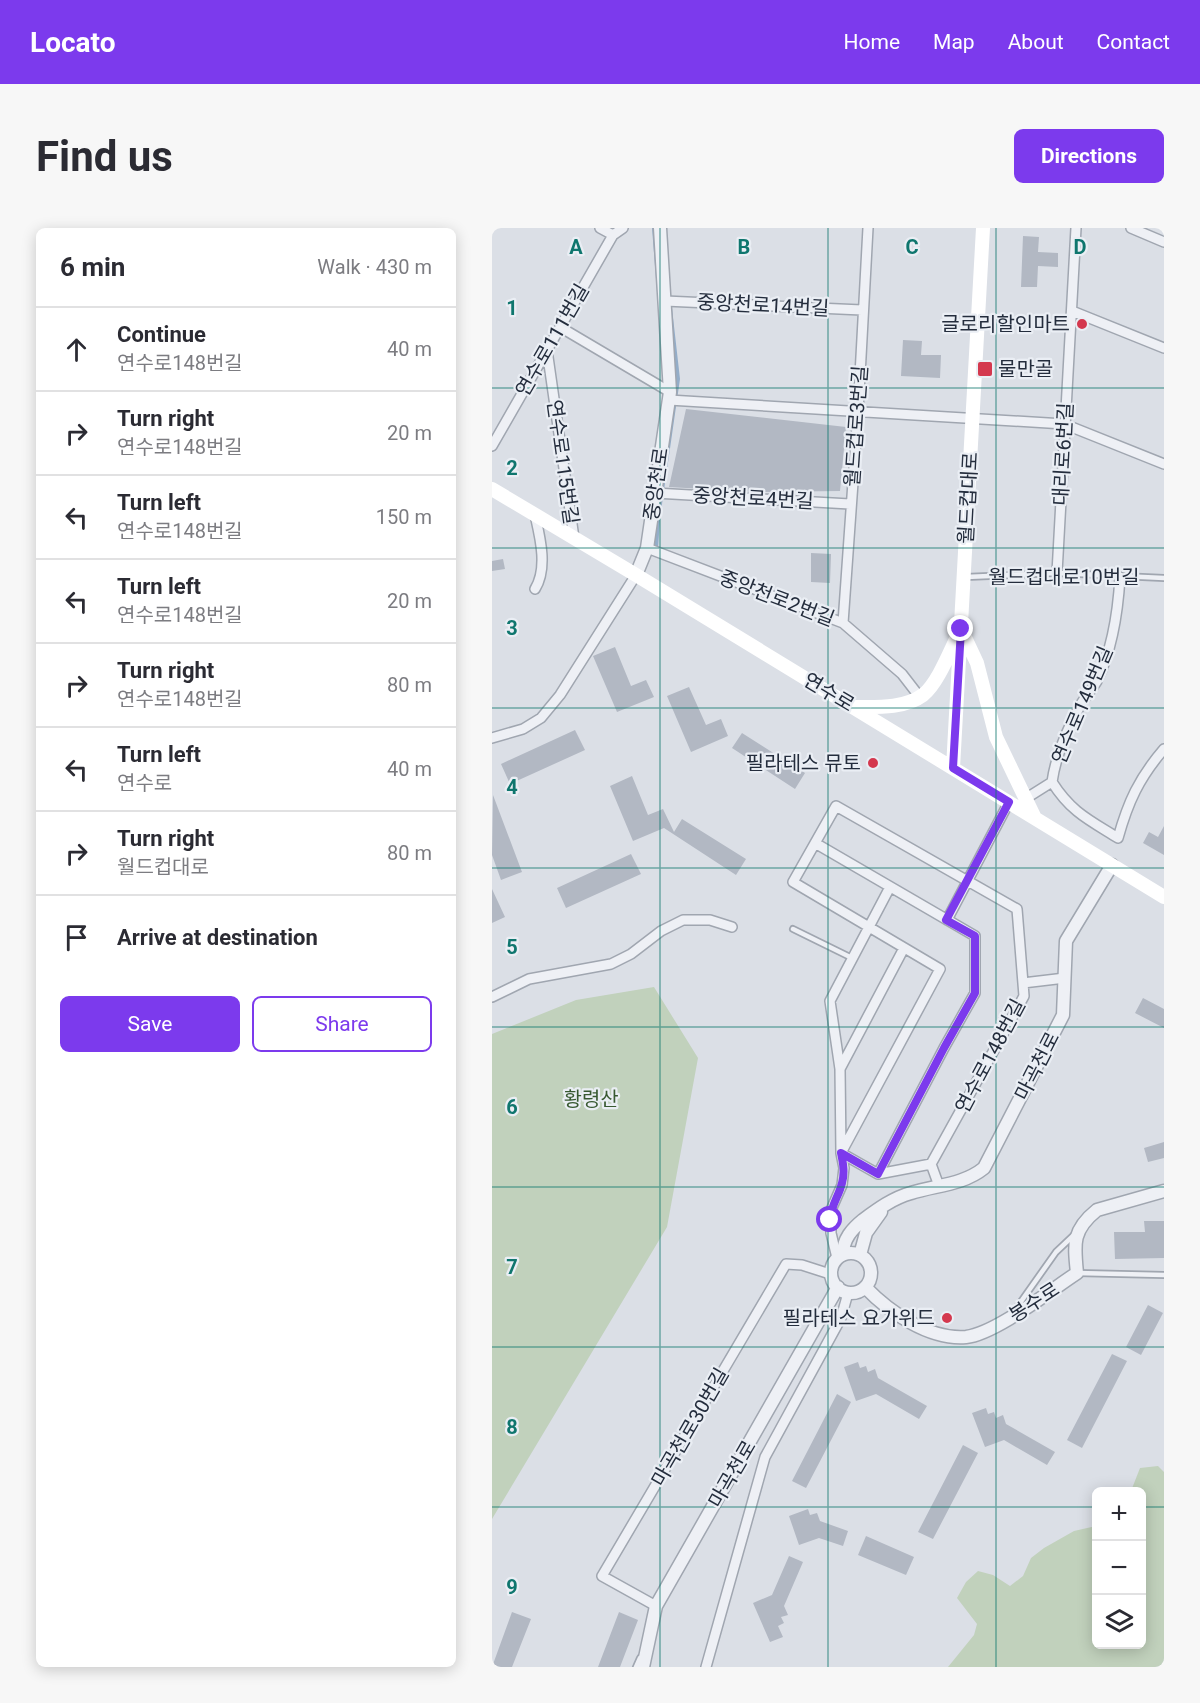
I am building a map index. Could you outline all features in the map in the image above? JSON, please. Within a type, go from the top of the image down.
[{"type":"main road","name":"월드컵대로","points":[[953,768],[983,228]]},
{"type":"main road","name":"연수로","points":[[492,489],[1164,897]]},
{"type":"main road","points":[[853,707],[883,707],[906,702],[923,694],[935,679],[961,629]]},
{"type":"main road","points":[[961,629],[977,663],[996,737],[1035,818]]},
{"type":"street","points":[[600,228],[613,235],[622,228]]},
{"type":"street","name":"중앙천로","points":[[636,575],[647,548],[669,396],[660,228]]},
{"type":"street","name":"월드컵로3번길","points":[[843,623],[868,228]]},
{"type":"street","name":"대리로6번길","points":[[1058,573],[1076,228]]},
{"type":"street","points":[[1131,228],[1164,242]]},
{"type":"street","name":"연수로111번길","points":[[492,446],[613,235]]},
{"type":"street","name":"중앙천로14번길","points":[[665,301],[862,310]]},
{"type":"street","points":[[1072,310],[1164,348]]},
{"type":"street","points":[[560,327],[669,396],[858,412],[1064,424],[1164,464]]},
{"type":"street","name":"연수로115번길","points":[[547,350],[574,538]]},
{"type":"street","name":"중앙천로4번길","points":[[655,492],[850,504]]},
{"type":"street","points":[[535,515],[540,538],[542,569],[535,589]]},
{"type":"street","name":"중앙천로2번길","points":[[647,548],[843,623],[902,674],[919,696]]},
{"type":"street","points":[[492,738],[523,729],[541,718],[560,695],[636,575]]},
{"type":"street","name":"연수로149번길","points":[[1120,577],[1117,617],[1106,659],[1096,682],[1059,747],[1052,782],[1062,798],[1078,814],[1118,838],[1140,780],[1164,749]]},
{"type":"street","points":[[1025,799],[1052,782]]},
{"type":"street","points":[[946,920],[1009,802]]},
{"type":"street","name":"연수로148번길","points":[[841,1153],[940,969],[793,882],[836,807],[1017,909],[1024,996],[931,1164]]},
{"type":"street","points":[[815,843],[975,936],[975,993],[878,1174]]},
{"type":"street","name":"마곡천로","points":[[830,1274],[832,1265],[840,1256],[848,1235],[855,1226],[876,1209],[909,1193],[967,1179],[984,1168],[1064,1015],[1066,941],[1112,865]]},
{"type":"street","points":[[830,1274],[833,1283],[843,1290],[858,1292],[870,1279],[867,1261],[860,1255],[852,1253],[840,1256],[831,1233],[831,1210],[842,1185],[844,1168],[841,1153],[840,1069],[830,1001],[890,887]]},
{"type":"street","points":[[492,997],[529,979],[611,964],[631,954],[662,931],[683,920],[710,920],[732,927]]},
{"type":"street","points":[[840,1069],[904,948]]},
{"type":"street","points":[[1023,982],[1065,978]]},
{"type":"street","points":[[841,1153],[878,1174],[931,1164],[939,1186]]},
{"type":"street","points":[[1076,1233],[1097,1210],[1164,1191]]},
{"type":"street","points":[[860,1255],[866,1233],[888,1203]]},
{"type":"street","name":"봉수로","points":[[865,1287],[880,1303],[902,1318],[936,1333],[966,1337],[994,1328],[1077,1273],[1076,1233]]},
{"type":"street","name":"마곡천로30번길","points":[[657,1606],[602,1576],[786,1264],[802,1265],[830,1274]]},
{"type":"street","points":[[706,1667],[765,1457],[841,1318],[843,1290]]},
{"type":"street","name":"마곡천로","points":[[643,1667],[657,1606],[843,1290]]},
{"type":"lane","name":"월드컵대로10번길","points":[[964,577],[1058,573],[1164,578]]},
{"type":"lane","points":[[793,929],[852,958]]},
{"type":"lane","points":[[1010,1317],[1056,1252],[1076,1233]]},
{"type":"lane","points":[[1077,1273],[1164,1275]]},
{"type":"lane","points":[[636,1667],[648,1642]]},
{"type":"green space","name":"황령산","points":[[654,987],[698,1058],[667,1227],[492,1519],[492,1034],[576,1000]]},
{"type":"green space","points":[[1158,1466],[1164,1472],[1164,1667],[948,1667],[974,1635],[977,1624],[957,1598],[966,1582],[978,1571],[993,1575],[1010,1586],[1023,1576],[1031,1558],[1044,1548],[1074,1531],[1092,1527],[1092,1649],[1146,1649],[1146,1487],[1133,1487],[1140,1468]]},
{"type":"water","points":[[652,228],[665,228],[680,379],[660,518],[658,550],[643,549],[654,483],[664,381]]},
{"type":"building","points":[[1023,236],[1039,237],[1038,252],[1058,253],[1058,267],[1038,266],[1037,287],[1021,287]]},
{"type":"building","points":[[903,340],[922,341],[921,355],[941,355],[940,378],[901,376]]},
{"type":"building","points":[[686,409],[846,427],[840,491],[753,492],[669,487]]},
{"type":"building","points":[[811,553],[831,554],[830,583],[811,582]]},
{"type":"building","points":[[503,559],[505,569],[492,571],[492,561]]},
{"type":"building","points":[[615,647],[631,686],[646,680],[654,697],[617,712],[593,656]]},
{"type":"building","points":[[689,687],[706,725],[721,719],[728,736],[691,752],[667,696]]},
{"type":"building","points":[[575,730],[585,750],[510,784],[501,764]]},
{"type":"building","points":[[742,733],[805,773],[795,789],[732,748]]},
{"type":"building","points":[[632,776],[648,815],[663,809],[674,832],[682,819],[746,859],[736,875],[664,828],[633,841],[610,786]]},
{"type":"building","points":[[493,795],[522,872],[501,880],[492,855]]},
{"type":"building","points":[[1164,826],[1164,855],[1143,843],[1149,832],[1158,837]]},
{"type":"building","points":[[631,854],[641,874],[566,908],[557,888]]},
{"type":"building","points":[[492,889],[505,917],[492,923]]},
{"type":"building","points":[[1143,998],[1164,1009],[1164,1028],[1135,1013]]},
{"type":"building","points":[[1164,1142],[1164,1158],[1148,1162],[1144,1148]]},
{"type":"building","points":[[1144,1221],[1164,1221],[1164,1258],[1115,1259],[1114,1232],[1145,1232]]},
{"type":"building","points":[[1148,1305],[1163,1313],[1141,1355],[1126,1347]]},
{"type":"building","points":[[1112,1354],[1127,1361],[1082,1448],[1067,1440]]},
{"type":"building","points":[[858,1362],[860,1368],[866,1366],[868,1372],[875,1369],[878,1378],[927,1406],[919,1419],[876,1394],[856,1401],[844,1367]]},
{"type":"building","points":[[837,1394],[851,1402],[806,1488],[792,1481]]},
{"type":"building","points":[[986,1408],[988,1414],[994,1412],[996,1418],[1003,1415],[1006,1424],[1055,1452],[1047,1465],[1004,1440],[985,1447],[972,1413]]},
{"type":"building","points":[[963,1445],[978,1453],[933,1539],[918,1532]]},
{"type":"building","points":[[808,1509],[810,1515],[817,1513],[820,1521],[848,1531],[843,1546],[819,1538],[799,1545],[789,1516]]},
{"type":"building","points":[[866,1536],[914,1557],[906,1575],[858,1555]]},
{"type":"building","points":[[789,1556],[803,1562],[784,1606],[788,1615],[781,1617],[784,1623],[778,1626],[783,1637],[770,1642],[753,1603],[772,1595]]},
{"type":"building","points":[[512,1612],[531,1619],[512,1667],[492,1667]]},
{"type":"building","points":[[619,1612],[638,1620],[620,1667],[598,1667]]},
{"type":"place","name":"글로리할인마트","points":[[1082,324]]},
{"type":"place","name":"물만골","points":[[985,369]]},
{"type":"place","name":"필라테스 뮤토","points":[[873,763]]},
{"type":"place","name":"필라테스 요가위드","points":[[947,1318]]},
{"type":"route","points":[[830,1220],[835,1198],[842,1185],[844,1168],[841,1153],[878,1174],[975,993],[975,936],[946,920],[1009,802],[953,768],[961,629]]}]
